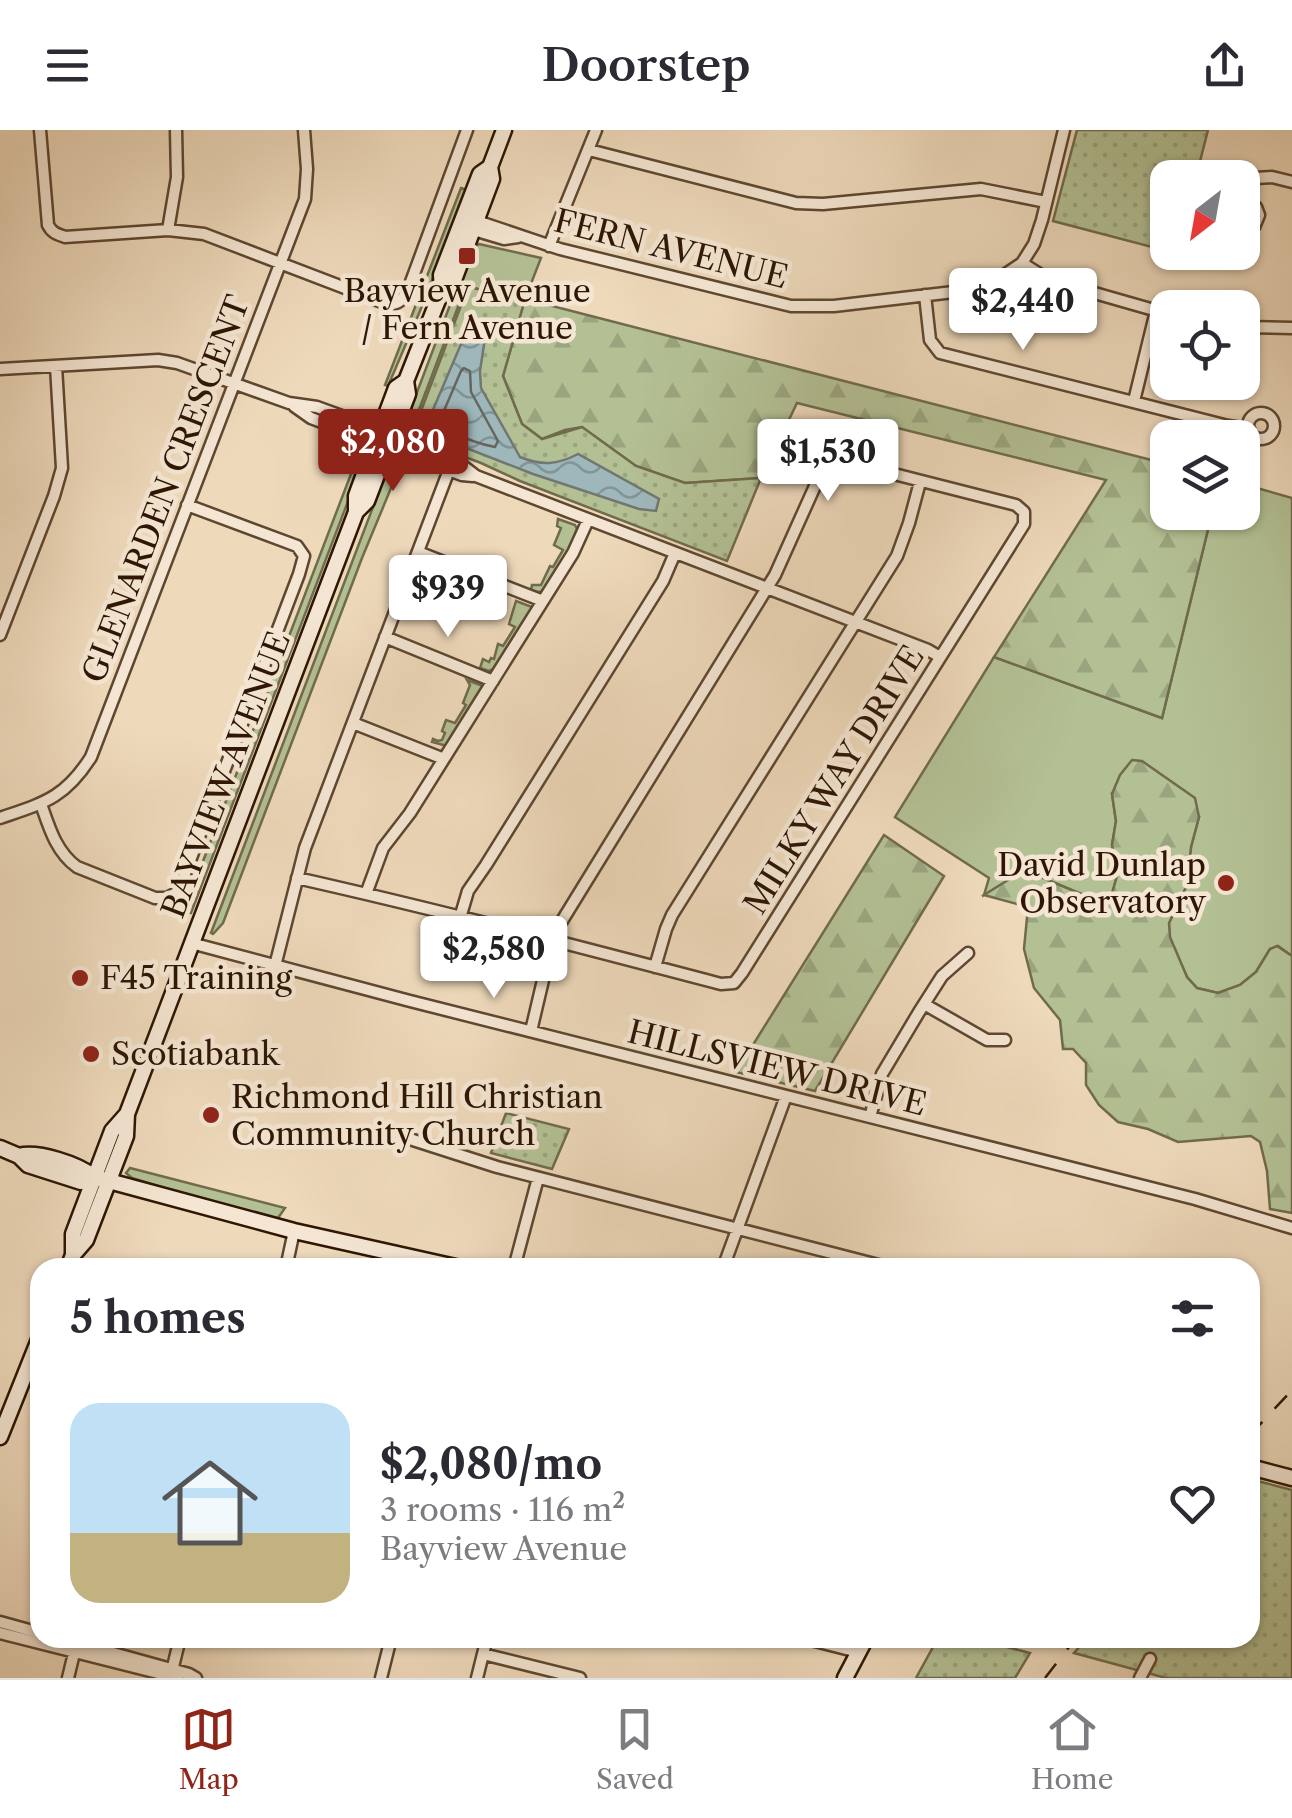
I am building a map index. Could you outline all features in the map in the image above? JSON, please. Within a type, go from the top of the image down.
[{"type":"main road","name":"BAYVIEW AVENUE","points":[[70,1258],[72,1234],[101,1179],[112,1130],[127,1114],[356,512],[356,496],[384,439],[396,388],[406,381],[442,290],[441,274],[469,223],[480,174],[490,167],[504,130]]},
{"type":"main road","points":[[0,1148],[28,1165],[81,1182],[101,1179],[388,1258]]},
{"type":"main road","points":[[0,1437],[30,1362]]},
{"type":"main road","points":[[1260,1470],[1292,1478]]},
{"type":"main road","points":[[846,1678],[860,1648]]},
{"type":"street","points":[[40,130],[44,198],[51,231],[65,237],[168,230],[204,234],[387,304],[402,301],[408,290],[467,130]]},
{"type":"street","points":[[168,230],[177,176],[176,130]]},
{"type":"street","name":"GLENARDEN CRESCENT","points":[[0,818],[41,804],[67,788],[91,757],[305,199],[304,130]]},
{"type":"street","points":[[549,246],[596,130]]},
{"type":"street","points":[[1064,130],[1034,244],[1022,263],[1049,280],[1150,309]]},
{"type":"street","points":[[588,150],[796,203],[823,204],[981,188],[1046,202]]},
{"type":"street","points":[[1260,178],[1292,182]]},
{"type":"street","name":"FERN AVENUE","points":[[469,223],[504,239],[519,237],[791,306],[834,306],[992,284],[1022,263]]},
{"type":"street","points":[[925,295],[930,340],[940,352],[1205,420]]},
{"type":"street","points":[[1260,327],[1292,328]]},
{"type":"street","points":[[1134,401],[1150,350]]},
{"type":"street","points":[[0,370],[158,360],[192,368],[289,403],[317,407],[449,470],[476,476]]},
{"type":"street","points":[[0,635],[62,468],[56,366]]},
{"type":"street","points":[[384,439],[463,466],[476,476],[940,657]]},
{"type":"street","name":"MILKY WAY DRIVE","points":[[297,878],[722,984],[734,983],[1024,524],[1024,512],[1016,505],[830,461],[824,466],[767,588]]},
{"type":"street","points":[[275,966],[304,848],[449,470]]},
{"type":"street","points":[[656,967],[672,915],[897,556],[920,482]]},
{"type":"street","points":[[41,804],[58,848],[76,868],[155,898],[167,898],[178,892],[304,556],[297,546],[187,505]]},
{"type":"street","points":[[366,894],[383,848],[410,813],[573,554],[588,520]]},
{"type":"street","points":[[418,552],[543,600]]},
{"type":"street","points":[[460,918],[470,886],[663,581],[674,553]]},
{"type":"street","points":[[530,1031],[552,942],[570,904],[767,588]]},
{"type":"street","points":[[385,638],[493,680]]},
{"type":"street","points":[[352,723],[444,759]]},
{"type":"street","name":"HILLSVIEW DRIVE","points":[[191,943],[1292,1228]]},
{"type":"street","points":[[870,1117],[882,1074],[942,976],[968,953]]},
{"type":"street","points":[[924,1004],[987,1040],[1005,1040]]},
{"type":"street","points":[[728,1258],[786,1096]]},
{"type":"street","points":[[413,1140],[538,1178],[852,1258]]},
{"type":"street","points":[[517,1258],[538,1178]]},
{"type":"street","points":[[288,1258],[294,1231]]},
{"type":"street","points":[[0,1622],[30,1630]]},
{"type":"street","points":[[0,1633],[30,1639]]},
{"type":"street","points":[[68,1678],[75,1648]]},
{"type":"street","points":[[79,1648],[196,1678]]},
{"type":"street","points":[[174,1674],[178,1648]]},
{"type":"street","points":[[381,1678],[388,1648]]},
{"type":"street","points":[[477,1678],[485,1648]]},
{"type":"street","points":[[843,1648],[858,1652]]},
{"type":"street","points":[[483,1654],[580,1678]]},
{"type":"street","points":[[1140,1678],[1150,1659]]},
{"type":"green space","points":[[1077,130],[1208,130],[1200,160],[1150,160],[1150,247],[1053,221]]},
{"type":"green space","points":[[461,188],[467,190],[420,311],[388,386],[385,385]]},
{"type":"green space","points":[[479,244],[541,258],[525,299],[468,287],[463,299],[458,289]]},
{"type":"green space","points":[[468,287],[525,299],[503,376],[522,424],[542,439],[582,427],[636,466],[685,483],[761,478],[727,561],[415,438],[413,432]]},
{"type":"green space","points":[[456,289],[461,299],[409,436],[405,424]]},
{"type":"green space","points":[[525,299],[1150,460],[1150,530],[1208,530],[1162,718],[994,657],[1106,480],[797,403],[761,478],[685,483],[636,466],[582,427],[542,439],[522,424],[503,376]]},
{"type":"green space","points":[[359,453],[364,455],[363,462],[191,913],[184,911]]},
{"type":"green space","points":[[401,464],[223,923],[213,934],[381,486],[390,465]]},
{"type":"green space","points":[[1260,489],[1292,498],[1292,956],[1278,946],[1270,949],[1256,972],[1240,985],[1218,993],[1197,988],[1187,977],[1169,937],[1169,923],[1187,885],[1199,817],[1112,794],[1116,821],[1112,845],[1117,876],[1111,897],[1093,899],[1022,872],[984,895],[989,878],[895,817],[994,657],[1162,718],[1208,530],[1260,530]]},
{"type":"green space","points":[[558,519],[575,525],[575,535],[549,583],[539,592],[531,590],[532,585],[541,585],[563,550],[554,545],[561,528],[557,526]]},
{"type":"green space","points":[[516,601],[532,607],[530,613],[496,668],[480,668],[483,659],[494,659],[498,644],[503,646],[515,627],[509,624]]},
{"type":"green space","points":[[467,680],[483,686],[481,690],[447,746],[432,742],[442,740],[446,720],[455,723],[466,705],[463,703],[470,685]]},
{"type":"green space","points":[[1132,760],[1142,761],[1195,798],[1199,817],[1187,885],[1169,923],[1170,937],[1187,977],[1197,988],[1218,993],[1240,985],[1256,972],[1270,949],[1277,946],[1292,956],[1292,1213],[1270,1209],[1260,1142],[1251,1136],[1178,1142],[1118,1122],[1099,1105],[1086,1085],[1086,1063],[1073,1049],[1063,1049],[1060,1020],[1034,988],[1024,949],[1028,907],[984,895],[1021,872],[1093,899],[1111,897],[1117,876],[1112,845],[1116,821],[1112,794]]},
{"type":"green space","points":[[884,835],[944,876],[815,1091],[736,1072]]},
{"type":"green space","points":[[506,1113],[569,1129],[552,1169],[491,1153]]},
{"type":"green space","points":[[130,1168],[285,1208],[278,1218],[271,1218],[215,1204],[132,1178],[126,1173]]},
{"type":"green space","points":[[1260,1482],[1292,1490],[1292,1678],[1166,1678],[1074,1653],[1078,1648],[1260,1648]]},
{"type":"green space","points":[[932,1648],[1011,1648],[1030,1653],[1015,1678],[916,1678]]},
{"type":"water","points":[[474,324],[487,325],[481,388],[520,457],[549,463],[578,454],[659,499],[656,511],[533,474],[443,439],[432,421],[432,412],[467,330]]},
{"type":"railway","points":[[1260,1424],[1292,1390]]},
{"type":"railway","points":[[1045,1678],[1068,1648]]},
{"type":"place","name":"Bayview Avenue / Fern Avenue","points":[[467,256]]},
{"type":"place","name":"David Dunlap Observatory","points":[[1226,883]]},
{"type":"place","name":"F45 Training","points":[[80,978]]},
{"type":"place","name":"Scotiabank","points":[[91,1054]]},
{"type":"place","name":"Richmond Hill Christian Community Church","points":[[211,1115]]}]
